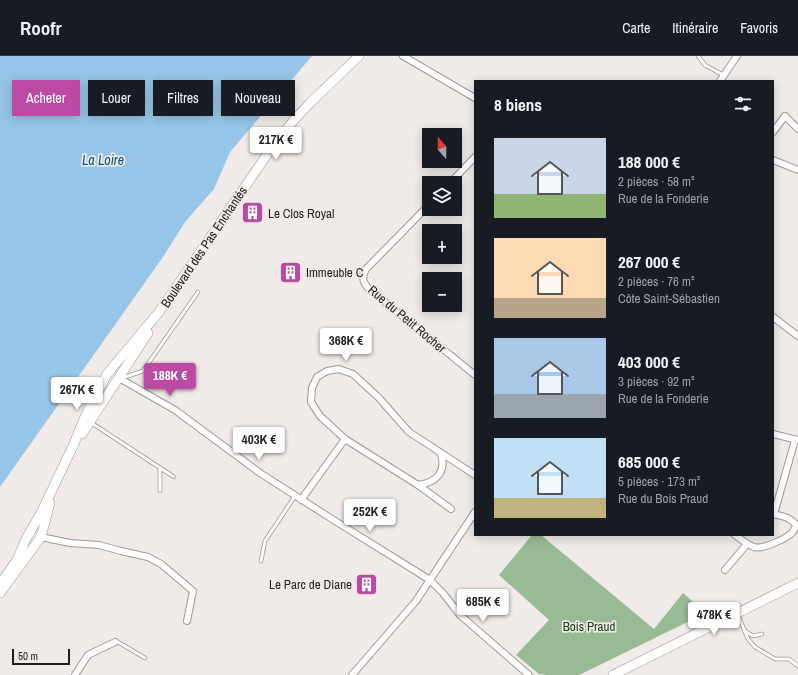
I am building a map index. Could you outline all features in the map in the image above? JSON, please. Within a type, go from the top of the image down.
[{"type":"main road","name":"Boulevard des Pas Enchantés","points":[[73,446],[101,385],[119,359],[159,312],[275,144],[307,107],[359,56]]},
{"type":"main road","name":"Boulevard des Pas Enchantés","points":[[73,446],[145,338],[159,312]]},
{"type":"main road","points":[[101,385],[119,378]]},
{"type":"main road","points":[[0,584],[17,560],[73,446]]},
{"type":"main road","points":[[0,593],[41,537],[55,485]]},
{"type":"main road","points":[[33,527],[35,534],[41,537]]},
{"type":"main road","points":[[613,675],[798,584]]},
{"type":"main road","points":[[608,675],[622,670]]},
{"type":"street","points":[[403,56],[474,97]]},
{"type":"street","points":[[721,78],[737,56]]},
{"type":"street","points":[[774,131],[785,116],[798,129]]},
{"type":"street","points":[[457,176],[474,158]]},
{"type":"street","points":[[774,160],[798,170]]},
{"type":"street","name":"Rue du Petit Rocher","points":[[422,212],[366,269],[362,279],[370,290],[474,374]]},
{"type":"street","points":[[774,318],[798,336]]},
{"type":"street","points":[[452,509],[418,485],[346,440],[320,416],[311,402],[312,388],[317,378],[327,371],[339,369],[353,374],[379,398],[409,432],[474,474]]},
{"type":"street","points":[[119,378],[175,410],[242,460],[295,496],[430,580],[438,587],[460,614],[530,675]]},
{"type":"street","points":[[774,434],[797,440],[774,511]]},
{"type":"street","points":[[301,500],[346,440]]},
{"type":"street","points":[[418,485],[430,482],[439,475],[442,467],[440,452]]},
{"type":"street","points":[[352,675],[416,601],[474,514]]},
{"type":"street","points":[[736,536],[754,548],[761,548],[791,534],[796,525],[794,521],[774,514]]},
{"type":"street","points":[[41,537],[70,543],[99,545],[148,556],[161,564],[193,591],[188,621]]},
{"type":"street","points":[[725,570],[747,544]]},
{"type":"street","points":[[75,675],[88,655],[115,642]]},
{"type":"lane","points":[[698,56],[705,65],[721,78]]},
{"type":"lane","points":[[119,378],[143,371],[198,292]]},
{"type":"lane","points":[[90,422],[174,477]]},
{"type":"lane","points":[[160,468],[160,491]]},
{"type":"lane","points":[[261,561],[265,541],[295,496]]},
{"type":"lane","points":[[738,613],[748,639],[755,647],[775,659],[789,659],[798,666]]},
{"type":"lane","points":[[745,631],[753,636],[762,634]]},
{"type":"lane","points":[[115,642],[118,642],[144,658]]},
{"type":"green space","name":"Bois Praud","points":[[531,536],[542,536],[654,629],[683,593],[706,613],[579,675],[539,674],[516,655],[549,620],[499,575]]},
{"type":"water","name":"La Loire","points":[[0,56],[312,56],[292,80],[221,80],[221,116],[261,116],[230,152],[214,189],[185,222],[163,257],[0,487]]},
{"type":"place","name":"Le Clos Royal","points":[[252,213]]},
{"type":"place","name":"Immeuble C","points":[[290,272]]},
{"type":"place","name":"Le Parc de Diane","points":[[367,584]]}]
